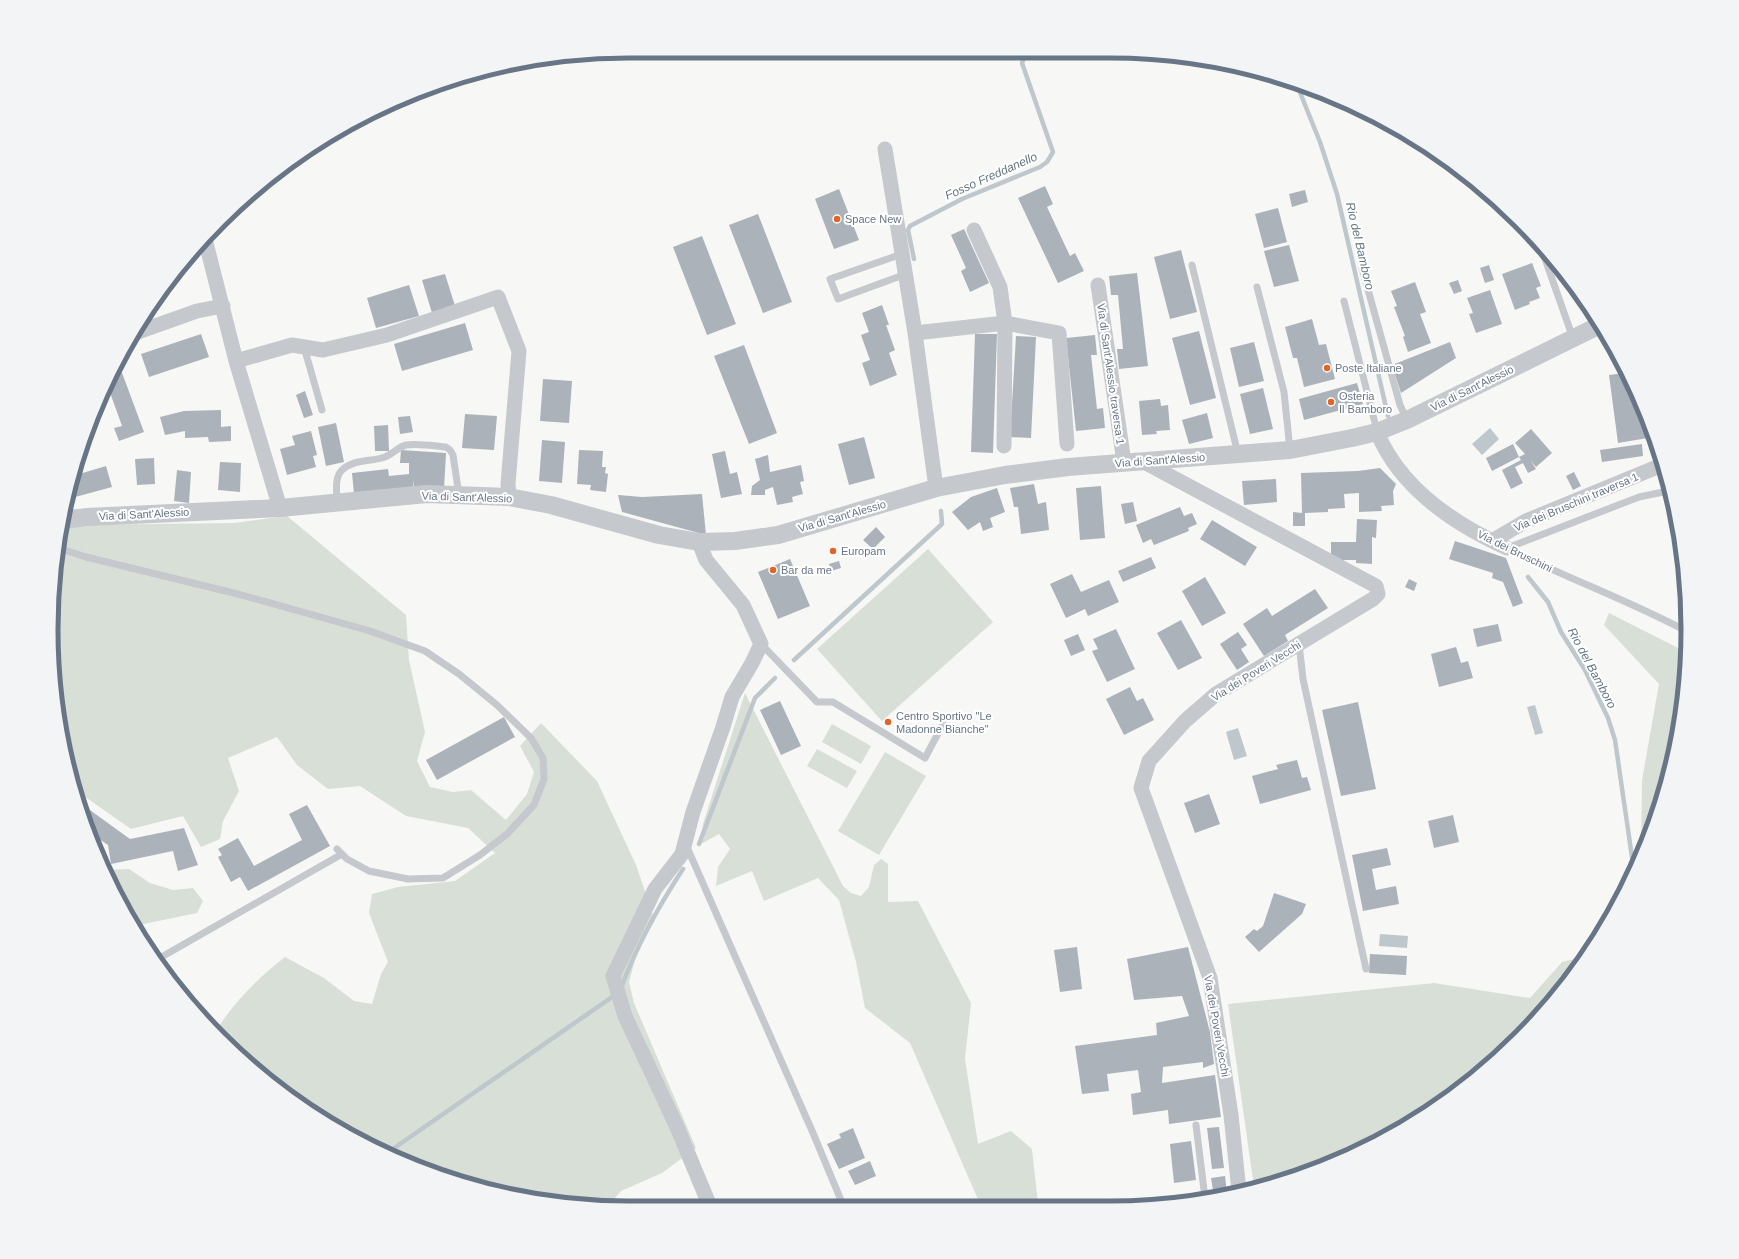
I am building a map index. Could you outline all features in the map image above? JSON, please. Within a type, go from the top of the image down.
[{"type":"street","points":[[885,150],[915,333],[936,488]]},
{"type":"street","points":[[974,230],[1000,287],[1005,323],[1004,446]]},
{"type":"street","points":[[207,245],[236,361],[280,508]]},
{"type":"street","name":"Via di Sant'Alessio traversa 1","points":[[1098,285],[1124,462]]},
{"type":"street","points":[[236,361],[292,345],[323,350],[387,335],[498,297],[519,351],[508,484],[509,496]]},
{"type":"street","points":[[143,330],[197,311],[223,306]]},
{"type":"street","points":[[915,333],[1005,323],[1059,333],[1067,444]]},
{"type":"street","name":"Via di Sant'Alessio","points":[[69,519],[87,517],[280,508],[427,494],[509,496],[551,505],[659,535],[699,542],[735,541],[778,535],[936,488],[1005,475],[1124,462],[1290,450],[1377,432],[1407,420],[1594,328]]},
{"type":"street","name":"Via dei Bruschini","points":[[1377,432],[1391,460],[1406,479],[1445,514],[1492,541],[1508,548]]},
{"type":"street","name":"Via dei Poveri Vecchi","points":[[1142,461],[1376,586],[1378,594],[1373,599],[1216,694],[1185,721],[1149,761],[1142,788],[1210,978],[1231,1115],[1239,1186]]},
{"type":"street","name":"Via dei Bruschini traversa 1","points":[[1492,541],[1526,522],[1657,467]]},
{"type":"street","points":[[699,542],[706,560],[743,605],[760,644],[752,663],[732,697],[693,812],[682,854],[655,890],[613,976],[625,1016],[677,1127],[706,1201]]},
{"type":"lane","points":[[902,254],[830,279],[838,299],[906,274]]},
{"type":"lane","points":[[1546,262],[1574,338]]},
{"type":"lane","points":[[1192,265],[1238,454]]},
{"type":"lane","points":[[1362,268],[1400,405],[1407,420]]},
{"type":"lane","points":[[1257,287],[1284,392],[1290,450]]},
{"type":"lane","points":[[1344,301],[1377,432]]},
{"type":"lane","points":[[304,347],[322,410]]},
{"type":"lane","points":[[337,502],[337,477],[342,470],[353,462],[378,459],[389,455],[397,448],[406,445],[446,447],[450,450],[453,455],[459,495]]},
{"type":"lane","points":[[1508,548],[1639,496],[1664,492]]},
{"type":"lane","name":"Via dei Bruschini","points":[[1508,548],[1543,566],[1651,612],[1681,628]]},
{"type":"lane","points":[[64,550],[86,557],[238,594],[370,631],[425,652],[459,674],[497,705],[531,738],[544,758],[544,779],[534,806],[507,834],[480,855],[443,878],[408,879],[369,871],[347,859],[339,852],[162,958]]},
{"type":"lane","points":[[760,644],[817,702],[833,702],[925,758],[944,724]]},
{"type":"lane","points":[[1299,644],[1303,679],[1366,969]]},
{"type":"lane","points":[[685,843],[813,1133],[841,1201]]},
{"type":"lane","points":[[1196,1125],[1204,1193]]},
{"type":"shaded area","points":[[1490,428],[1499,439],[1482,455],[1472,444]]},
{"type":"shaded area","points":[[287,516],[406,615],[409,660],[425,732],[417,761],[430,787],[453,792],[471,790],[506,820],[527,794],[534,772],[520,746],[541,723],[597,781],[636,865],[653,915],[637,953],[629,982],[634,1003],[696,1148],[662,1173],[621,1191],[613,1201],[555,1196],[518,1190],[482,1182],[446,1171],[377,1142],[312,1105],[253,1059],[219,1027],[230,1010],[247,991],[285,957],[324,978],[354,1001],[372,1004],[381,974],[388,962],[369,913],[372,894],[398,887],[455,881],[495,853],[468,828],[406,816],[360,786],[328,789],[297,765],[277,737],[228,758],[239,791],[223,821],[220,839],[201,847],[183,816],[131,829],[83,795],[69,741],[59,667],[59,592],[68,525],[234,523]]},
{"type":"shaded area","points":[[928,549],[993,622],[882,721],[817,649]]},
{"type":"shaded area","points":[[1609,613],[1680,649],[1676,704],[1670,741],[1662,777],[1651,813],[1641,837],[1642,780],[1659,684],[1604,625]]},
{"type":"shaded area","points":[[745,693],[843,886],[851,893],[861,896],[869,887],[874,865],[881,859],[888,864],[888,902],[918,901],[971,1003],[965,1059],[978,1144],[1011,1131],[1032,1149],[1038,1201],[979,1201],[910,1043],[865,1008],[856,962],[839,900],[818,878],[764,901],[752,871],[716,886],[718,867],[730,849],[719,834],[701,844],[703,824]]},
{"type":"shaded area","points":[[1535,705],[1543,733],[1535,735],[1527,707]]},
{"type":"shaded area","points":[[832,724],[871,746],[861,764],[822,742]]},
{"type":"shaded area","points":[[1238,728],[1247,756],[1234,760],[1226,732]]},
{"type":"shaded area","points":[[817,749],[857,771],[847,788],[807,766]]},
{"type":"shaded area","points":[[885,752],[926,776],[879,855],[838,831]]},
{"type":"shaded area","points":[[129,869],[150,883],[173,890],[193,888],[203,901],[197,913],[141,925],[112,870]]},
{"type":"shaded area","points":[[1380,934],[1408,936],[1407,948],[1379,946]]},
{"type":"shaded area","points":[[1576,959],[1539,1006],[1514,1034],[1457,1083],[1427,1105],[1362,1142],[1293,1171],[1253,1183],[1228,1004],[1434,983],[1530,998],[1562,962]]},
{"type":"building","points":[[1045,186],[1053,204],[1047,207],[1070,256],[1075,253],[1084,271],[1058,283],[1018,198]]},
{"type":"building","name":"Space New","points":[[839,189],[859,240],[834,249],[815,199]]},
{"type":"building","points":[[1305,190],[1308,202],[1292,207],[1289,194]]},
{"type":"building","points":[[1278,208],[1287,242],[1264,248],[1255,214]]},
{"type":"building","points":[[758,214],[792,302],[763,313],[729,225]]},
{"type":"building","points":[[964,229],[989,283],[970,292],[961,271],[966,268],[951,235]]},
{"type":"building","points":[[702,236],[736,324],[707,335],[673,247]]},
{"type":"building","points":[[1289,245],[1299,281],[1274,287],[1264,251]]},
{"type":"building","points":[[1181,250],[1197,312],[1170,319],[1154,257]]},
{"type":"building","points":[[1532,263],[1541,286],[1536,288],[1540,298],[1515,310],[1502,274]]},
{"type":"building","points":[[1489,265],[1494,280],[1485,283],[1480,268]]},
{"type":"building","points":[[1137,273],[1148,366],[1119,369],[1117,349],[1123,349],[1118,295],[1111,295],[1109,276]]},
{"type":"building","points":[[445,274],[455,306],[432,313],[422,280]]},
{"type":"building","points":[[1458,280],[1462,291],[1454,294],[1449,283]]},
{"type":"building","points":[[1415,282],[1426,312],[1420,314],[1431,343],[1408,352],[1403,337],[1405,336],[1394,307],[1397,306],[1391,291]]},
{"type":"building","points":[[409,285],[419,316],[376,328],[367,298]]},
{"type":"building","points":[[1490,290],[1502,324],[1476,333],[1469,314],[1473,313],[1467,298]]},
{"type":"building","points":[[882,305],[889,325],[886,325],[895,350],[889,353],[897,375],[870,386],[862,363],[870,360],[861,335],[869,332],[862,313]]},
{"type":"building","points":[[1312,319],[1319,345],[1326,344],[1335,379],[1304,387],[1297,358],[1293,358],[1285,327]]},
{"type":"building","points":[[465,323],[473,350],[402,371],[394,344]]},
{"type":"building","points":[[1199,331],[1216,398],[1190,405],[1172,338]]},
{"type":"building","points":[[201,334],[209,357],[149,377],[141,354]]},
{"type":"building","points":[[975,334],[997,334],[993,453],[971,452]]},
{"type":"building","points":[[1095,335],[1097,355],[1091,355],[1097,409],[1103,408],[1105,428],[1076,431],[1066,338]]},
{"type":"building","points":[[1016,336],[1036,337],[1031,438],[1010,437]]},
{"type":"building","points":[[1254,342],[1264,381],[1239,387],[1230,348]]},
{"type":"building","points":[[1450,342],[1456,358],[1401,393],[1392,365]]},
{"type":"building","points":[[744,345],[777,433],[749,444],[714,356]]},
{"type":"building","points":[[121,370],[144,432],[119,441],[114,428],[122,426],[110,393]]},
{"type":"building","points":[[1620,374],[1648,438],[1618,443],[1609,375]]},
{"type":"building","points":[[543,379],[572,381],[569,423],[540,421]]},
{"type":"building","name":"Osteria Il Bamboro","points":[[1357,383],[1363,404],[1304,420],[1299,399]]},
{"type":"building","points":[[1263,388],[1273,429],[1250,434],[1240,394]]},
{"type":"building","points":[[305,391],[313,415],[304,418],[296,395]]},
{"type":"building","points":[[1160,399],[1161,406],[1168,405],[1170,430],[1156,431],[1157,434],[1142,435],[1139,401]]},
{"type":"building","points":[[221,410],[221,427],[231,426],[231,441],[209,442],[208,437],[185,438],[185,431],[165,435],[160,417],[184,411]]},
{"type":"building","points":[[1207,413],[1213,438],[1189,444],[1182,420]]},
{"type":"building","points":[[465,414],[497,416],[494,450],[462,448]]},
{"type":"building","points":[[410,416],[413,432],[400,434],[398,417]]},
{"type":"building","points":[[336,423],[344,462],[326,466],[318,427]]},
{"type":"building","points":[[388,425],[389,451],[375,451],[374,426]]},
{"type":"building","points":[[1531,429],[1552,453],[1536,467],[1531,461],[1536,469],[1528,473],[1523,463],[1515,467],[1523,483],[1511,489],[1502,470],[1521,460],[1519,457],[1525,454],[1515,443]]},
{"type":"building","points":[[311,431],[317,455],[313,456],[316,467],[287,475],[280,449],[295,445],[292,436]]},
{"type":"building","points":[[864,437],[875,478],[849,485],[838,444]]},
{"type":"building","points":[[542,440],[565,442],[562,483],[539,481]]},
{"type":"building","points":[[1513,444],[1519,457],[1492,471],[1486,458]]},
{"type":"building","points":[[1642,444],[1643,456],[1602,462],[1600,450]]},
{"type":"building","points":[[401,450],[446,453],[444,489],[414,488],[413,480],[413,488],[354,494],[352,473],[388,469],[389,476],[409,474],[409,463],[400,463]]},
{"type":"building","points":[[579,450],[603,451],[602,467],[606,467],[605,473],[608,474],[606,492],[590,490],[591,485],[577,484]]},
{"type":"building","points":[[725,451],[730,474],[737,472],[742,494],[721,498],[712,454]]},
{"type":"building","points":[[768,455],[770,472],[801,465],[804,481],[800,482],[803,494],[792,497],[793,502],[777,505],[773,487],[765,490],[765,495],[751,495],[752,486],[760,480],[755,459]]},
{"type":"building","points":[[154,458],[155,484],[137,485],[135,459]]},
{"type":"building","points":[[220,462],[241,463],[240,492],[218,490]]},
{"type":"building","points":[[106,466],[112,487],[74,497],[79,474]]},
{"type":"building","points":[[1380,468],[1396,484],[1393,491],[1394,505],[1381,506],[1382,511],[1359,512],[1359,493],[1344,494],[1345,508],[1328,509],[1328,512],[1305,513],[1305,526],[1293,526],[1293,512],[1302,513],[1301,473],[1358,471]]},
{"type":"building","points":[[177,470],[191,472],[189,503],[174,501]]},
{"type":"building","points":[[1574,472],[1581,486],[1573,490],[1566,476]]},
{"type":"building","points":[[1276,479],[1277,502],[1244,505],[1242,481]]},
{"type":"building","points":[[1034,484],[1038,504],[1046,502],[1049,530],[1021,534],[1018,507],[1014,507],[1010,488]]},
{"type":"building","points":[[1101,486],[1105,538],[1080,540],[1076,488]]},
{"type":"building","points":[[997,488],[1005,512],[990,518],[993,527],[983,531],[980,522],[968,530],[952,512],[971,497]]},
{"type":"building","points":[[702,494],[706,535],[622,512],[618,495],[642,497]]},
{"type":"building","points":[[1133,502],[1137,521],[1125,524],[1121,504]]},
{"type":"building","points":[[1180,507],[1184,516],[1192,513],[1197,524],[1188,528],[1189,531],[1154,545],[1151,539],[1143,543],[1136,525]]},
{"type":"building","points":[[1357,519],[1377,520],[1376,538],[1372,537],[1372,564],[1356,563],[1356,560],[1331,560],[1331,542],[1356,542]]},
{"type":"building","points":[[1212,520],[1257,547],[1245,566],[1200,539]]},
{"type":"building","points":[[876,527],[885,537],[873,549],[863,540]]},
{"type":"building","points":[[1455,541],[1506,558],[1523,603],[1513,607],[1503,582],[1492,578],[1493,573],[1449,559]]},
{"type":"building","points":[[1151,557],[1156,568],[1123,582],[1118,571]]},
{"type":"building","points":[[790,559],[810,606],[778,619],[758,572]]},
{"type":"building","points":[[839,561],[841,568],[831,571],[829,564]]},
{"type":"building","points":[[1072,574],[1081,592],[1109,580],[1119,602],[1088,616],[1085,609],[1066,618],[1050,584]]},
{"type":"building","points":[[1205,577],[1226,613],[1202,626],[1182,591]]},
{"type":"building","points":[[1409,579],[1417,583],[1414,591],[1405,587]]},
{"type":"building","points":[[1315,589],[1328,608],[1285,635],[1288,641],[1264,656],[1243,624],[1267,608],[1272,616]]},
{"type":"building","points":[[1181,620],[1202,658],[1178,670],[1157,633]]},
{"type":"building","points":[[1498,624],[1502,641],[1477,647],[1473,629]]},
{"type":"building","points":[[1116,629],[1135,669],[1107,682],[1092,651],[1098,649],[1093,639]]},
{"type":"building","points":[[1238,632],[1247,645],[1241,649],[1249,662],[1237,670],[1220,644]]},
{"type":"building","points":[[1078,634],[1085,650],[1071,656],[1064,640]]},
{"type":"building","points":[[1456,647],[1461,663],[1468,661],[1473,678],[1439,687],[1431,654]]},
{"type":"building","points":[[1130,687],[1137,701],[1143,698],[1154,720],[1124,735],[1106,699]]},
{"type":"building","points":[[780,701],[801,746],[781,755],[760,710]]},
{"type":"building","points":[[1358,702],[1376,789],[1341,796],[1322,710]]},
{"type":"building","points":[[504,717],[515,737],[437,780],[426,760]]},
{"type":"building","points":[[1297,760],[1302,778],[1307,777],[1311,790],[1260,804],[1252,776],[1278,769],[1276,765]]},
{"type":"building","points":[[1209,794],[1220,824],[1195,833],[1184,803]]},
{"type":"building","points":[[307,805],[330,846],[248,891],[240,877],[231,882],[218,857],[222,855],[218,849],[238,838],[254,866],[302,840],[289,814]]},
{"type":"building","points":[[86,807],[130,839],[184,828],[198,865],[178,871],[173,851],[111,864],[108,845],[98,838]]},
{"type":"building","points":[[1453,815],[1459,842],[1434,848],[1428,821]]},
{"type":"building","points":[[1387,848],[1391,865],[1372,869],[1376,890],[1396,886],[1399,904],[1363,911],[1352,855]]},
{"type":"building","points":[[1274,893],[1306,904],[1302,914],[1259,952],[1245,937],[1254,929],[1257,931],[1263,926]]},
{"type":"building","points":[[1077,947],[1082,989],[1060,992],[1054,950]]},
{"type":"building","points":[[1188,947],[1210,1032],[1214,1064],[1203,1068],[1203,1062],[1163,1067],[1162,1083],[1215,1075],[1221,1117],[1169,1124],[1168,1110],[1133,1115],[1131,1094],[1141,1092],[1138,1070],[1107,1074],[1109,1091],[1082,1094],[1075,1046],[1157,1035],[1156,1023],[1189,1016],[1182,996],[1134,1000],[1127,959]]},
{"type":"building","points":[[1370,954],[1407,956],[1406,975],[1369,973]]},
{"type":"building","points":[[1219,1127],[1224,1168],[1212,1169],[1207,1128]]},
{"type":"building","points":[[853,1128],[865,1158],[839,1169],[827,1144],[841,1138],[839,1134]]},
{"type":"building","points":[[1191,1141],[1196,1180],[1174,1183],[1170,1144]]},
{"type":"building","points":[[870,1161],[876,1176],[855,1185],[848,1171]]},
{"type":"building","points":[[1225,1176],[1227,1189],[1213,1191],[1211,1178]]},
{"type":"waterway","name":"Fosso Freddanello","points":[[914,259],[908,230],[910,226],[962,199],[1040,167],[1047,162],[1053,152],[1022,63],[1024,58]]},
{"type":"waterway","name":"Rio del Bamboro","points":[[1299,90],[1320,142],[1337,194],[1388,416]]},
{"type":"waterway","points":[[794,660],[942,524],[941,511]]},
{"type":"waterway","name":"Rio del Bamboro","points":[[1528,577],[1548,602],[1561,632],[1585,670],[1608,718],[1615,740],[1632,859]]},
{"type":"waterway","points":[[699,844],[755,698],[775,678]]},
{"type":"waterway","points":[[621,988],[649,927],[683,869]]},
{"type":"waterway","points":[[393,1149],[615,995]]},
{"type":"place","name":"Space New","points":[[837,219]]},
{"type":"place","name":"Poste Italiane","points":[[1327,368]]},
{"type":"place","name":"Osteria Il Bamboro","points":[[1331,402]]},
{"type":"place","name":"Europam","points":[[833,551]]},
{"type":"place","name":"Bar da me","points":[[773,570]]},
{"type":"place","name":"Centro Sportivo \"Le Madonne Bianche\"","points":[[888,722]]}]
